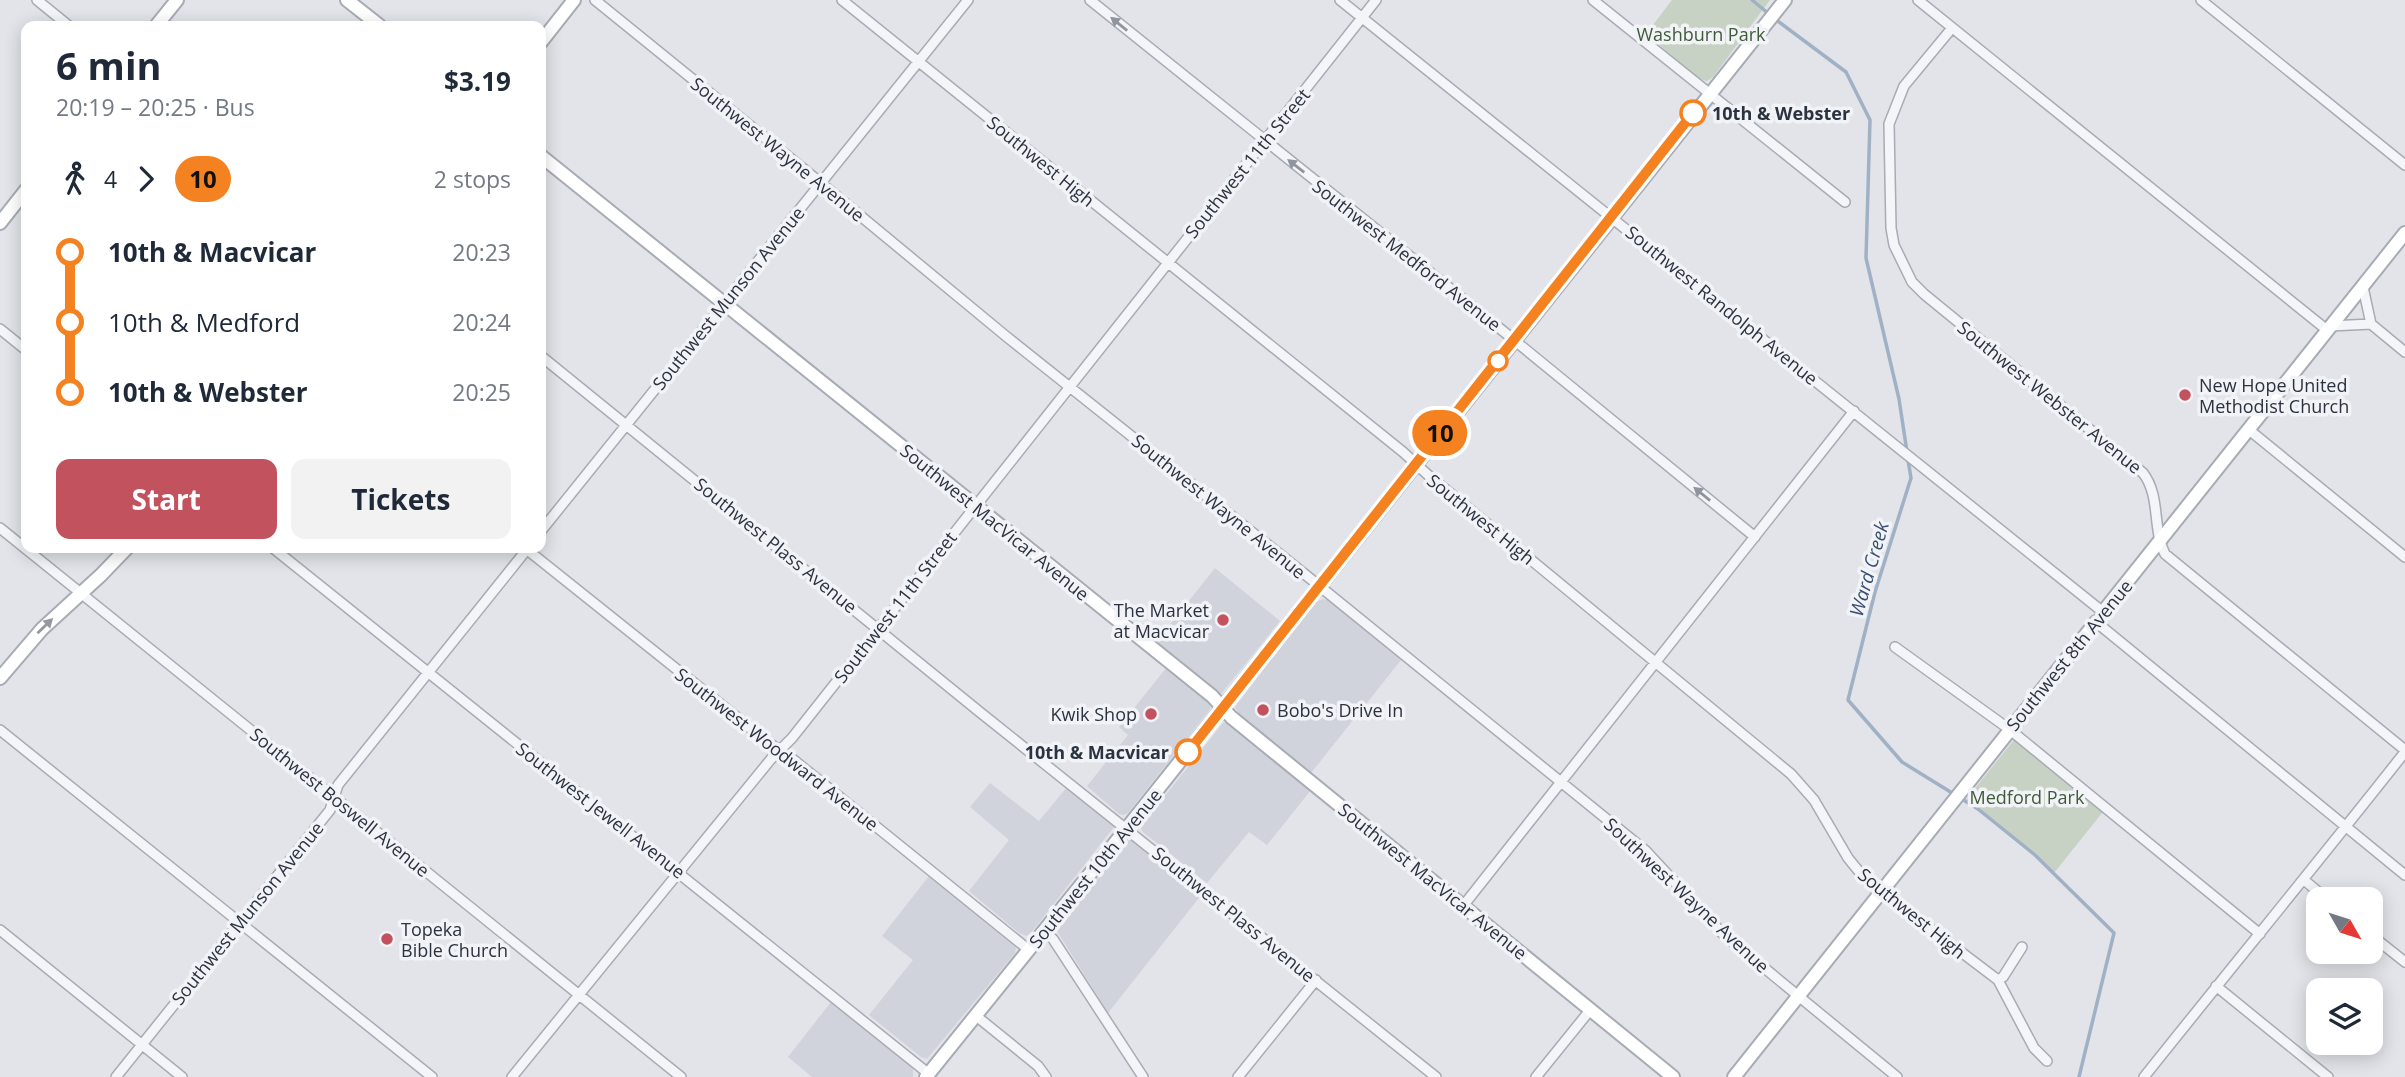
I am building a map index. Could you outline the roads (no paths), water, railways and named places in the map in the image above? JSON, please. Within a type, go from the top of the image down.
[{"type":"street","points":[[37,0],[63,21]]},
{"type":"street","points":[[160,21],[177,0]]},
{"type":"street","points":[[347,0],[374,21]]},
{"type":"street","points":[[546,36],[574,0]]},
{"type":"street","name":"Southwest Wayne Avenue","points":[[594,0],[1069,387],[1646,851],[1723,934],[1897,1077]]},
{"type":"street","name":"Southwest High","points":[[842,0],[1415,464],[1791,774],[1814,800],[1854,866],[1881,891],[1998,980]]},
{"type":"street","name":"Southwest Munson Avenue","points":[[546,525],[968,0]]},
{"type":"street","name":"Southwest Medford Avenue","points":[[1090,0],[1755,537]]},
{"type":"street","name":"Southwest Randolph Avenue","points":[[1340,0],[1931,472],[2405,875]]},
{"type":"street","name":"Southwest 11th Street","points":[[512,1077],[792,738],[1376,0]]},
{"type":"street","points":[[1593,0],[1845,202]]},
{"type":"street","points":[[1918,0],[2329,328],[2371,324]]},
{"type":"street","points":[[2201,0],[2405,165]]},
{"type":"street","name":"Southwest 10th Avenue","points":[[927,1075],[1223,708],[1784,1]]},
{"type":"street","name":"Southwest Webster Avenue","points":[[1952,28],[1904,86],[1889,124],[1891,228],[1894,246],[1912,282],[2143,473],[2150,485],[2165,554],[2405,751]]},
{"type":"street","name":"Southwest MacVicar Avenue","points":[[546,160],[1212,696],[1223,708],[1673,1077]]},
{"type":"street","points":[[1,220],[21,196]]},
{"type":"street","name":"Southwest 8th Avenue","points":[[1734,1077],[2405,233]]},
{"type":"street","points":[[2362,287],[2371,324],[2405,352]]},
{"type":"street","points":[[0,329],[21,346]]},
{"type":"street","name":"Southwest Plass Avenue","points":[[546,360],[1436,1077]]},
{"type":"street","points":[[1463,906],[1854,411]]},
{"type":"street","points":[[2248,429],[2405,557]]},
{"type":"street","name":"Southwest Boswell Avenue","points":[[0,528],[21,545]]},
{"type":"street","name":"Southwest Boswell Avenue","points":[[31,553],[681,1077]]},
{"type":"street","points":[[0,678],[41,629],[122,553]]},
{"type":"street","name":"Southwest Jewell Avenue","points":[[279,553],[686,877],[927,1075]]},
{"type":"street","name":"Southwest Munson Avenue","points":[[116,1077],[330,810],[338,785],[522,553]]},
{"type":"street","name":"Southwest Woodward Avenue","points":[[532,553],[1029,950]]},
{"type":"street","points":[[1895,647],[2010,729],[2260,934]]},
{"type":"street","points":[[0,730],[432,1077]]},
{"type":"street","points":[[2144,1077],[2405,751]]},
{"type":"street","points":[[2304,880],[2312,887]]},
{"type":"street","points":[[0,930],[182,1077]]},
{"type":"street","points":[[1044,931],[1053,939],[1143,1077]]},
{"type":"street","points":[[2384,945],[2405,962]]},
{"type":"street","points":[[2022,947],[2003,977],[1998,980],[2034,1048],[2047,1061]]},
{"type":"street","points":[[1238,1077],[1316,980]]},
{"type":"street","points":[[2216,986],[2328,1077]]},
{"type":"street","points":[[1536,1077],[1591,1009]]},
{"type":"street","points":[[975,1016],[1038,1066],[1046,1077]]},
{"type":"waterway","name":"Ward Creek","points":[[1752,0],[1769,14]]},
{"type":"waterway","name":"Ward Creek","points":[[1775,19],[1846,72],[1870,120],[1866,258],[1899,399],[1907,452]]},
{"type":"waterway","name":"Ward Creek","points":[[1908,460],[1911,478],[1875,592],[1848,700],[1902,762],[1978,809],[2035,855],[2114,933],[2079,1077]]},
{"type":"place","name":"10th & Webster","points":[[1693,113]]},
{"type":"place","name":"New Hope United Methodist Church","points":[[2185,395]]},
{"type":"place","name":"The Market at Macvicar","points":[[1223,620]]},
{"type":"place","name":"Bobo's Drive In","points":[[1263,710]]},
{"type":"place","name":"Kwik Shop","points":[[1151,714]]},
{"type":"place","name":"10th & Macvicar","points":[[1188,752]]},
{"type":"place","name":"Topeka Bible Church","points":[[387,939]]},
{"type":"park label","name":"Washburn Park","points":[[1701,34]]},
{"type":"park label","name":"Medford Park","points":[[2027,797]]}]
